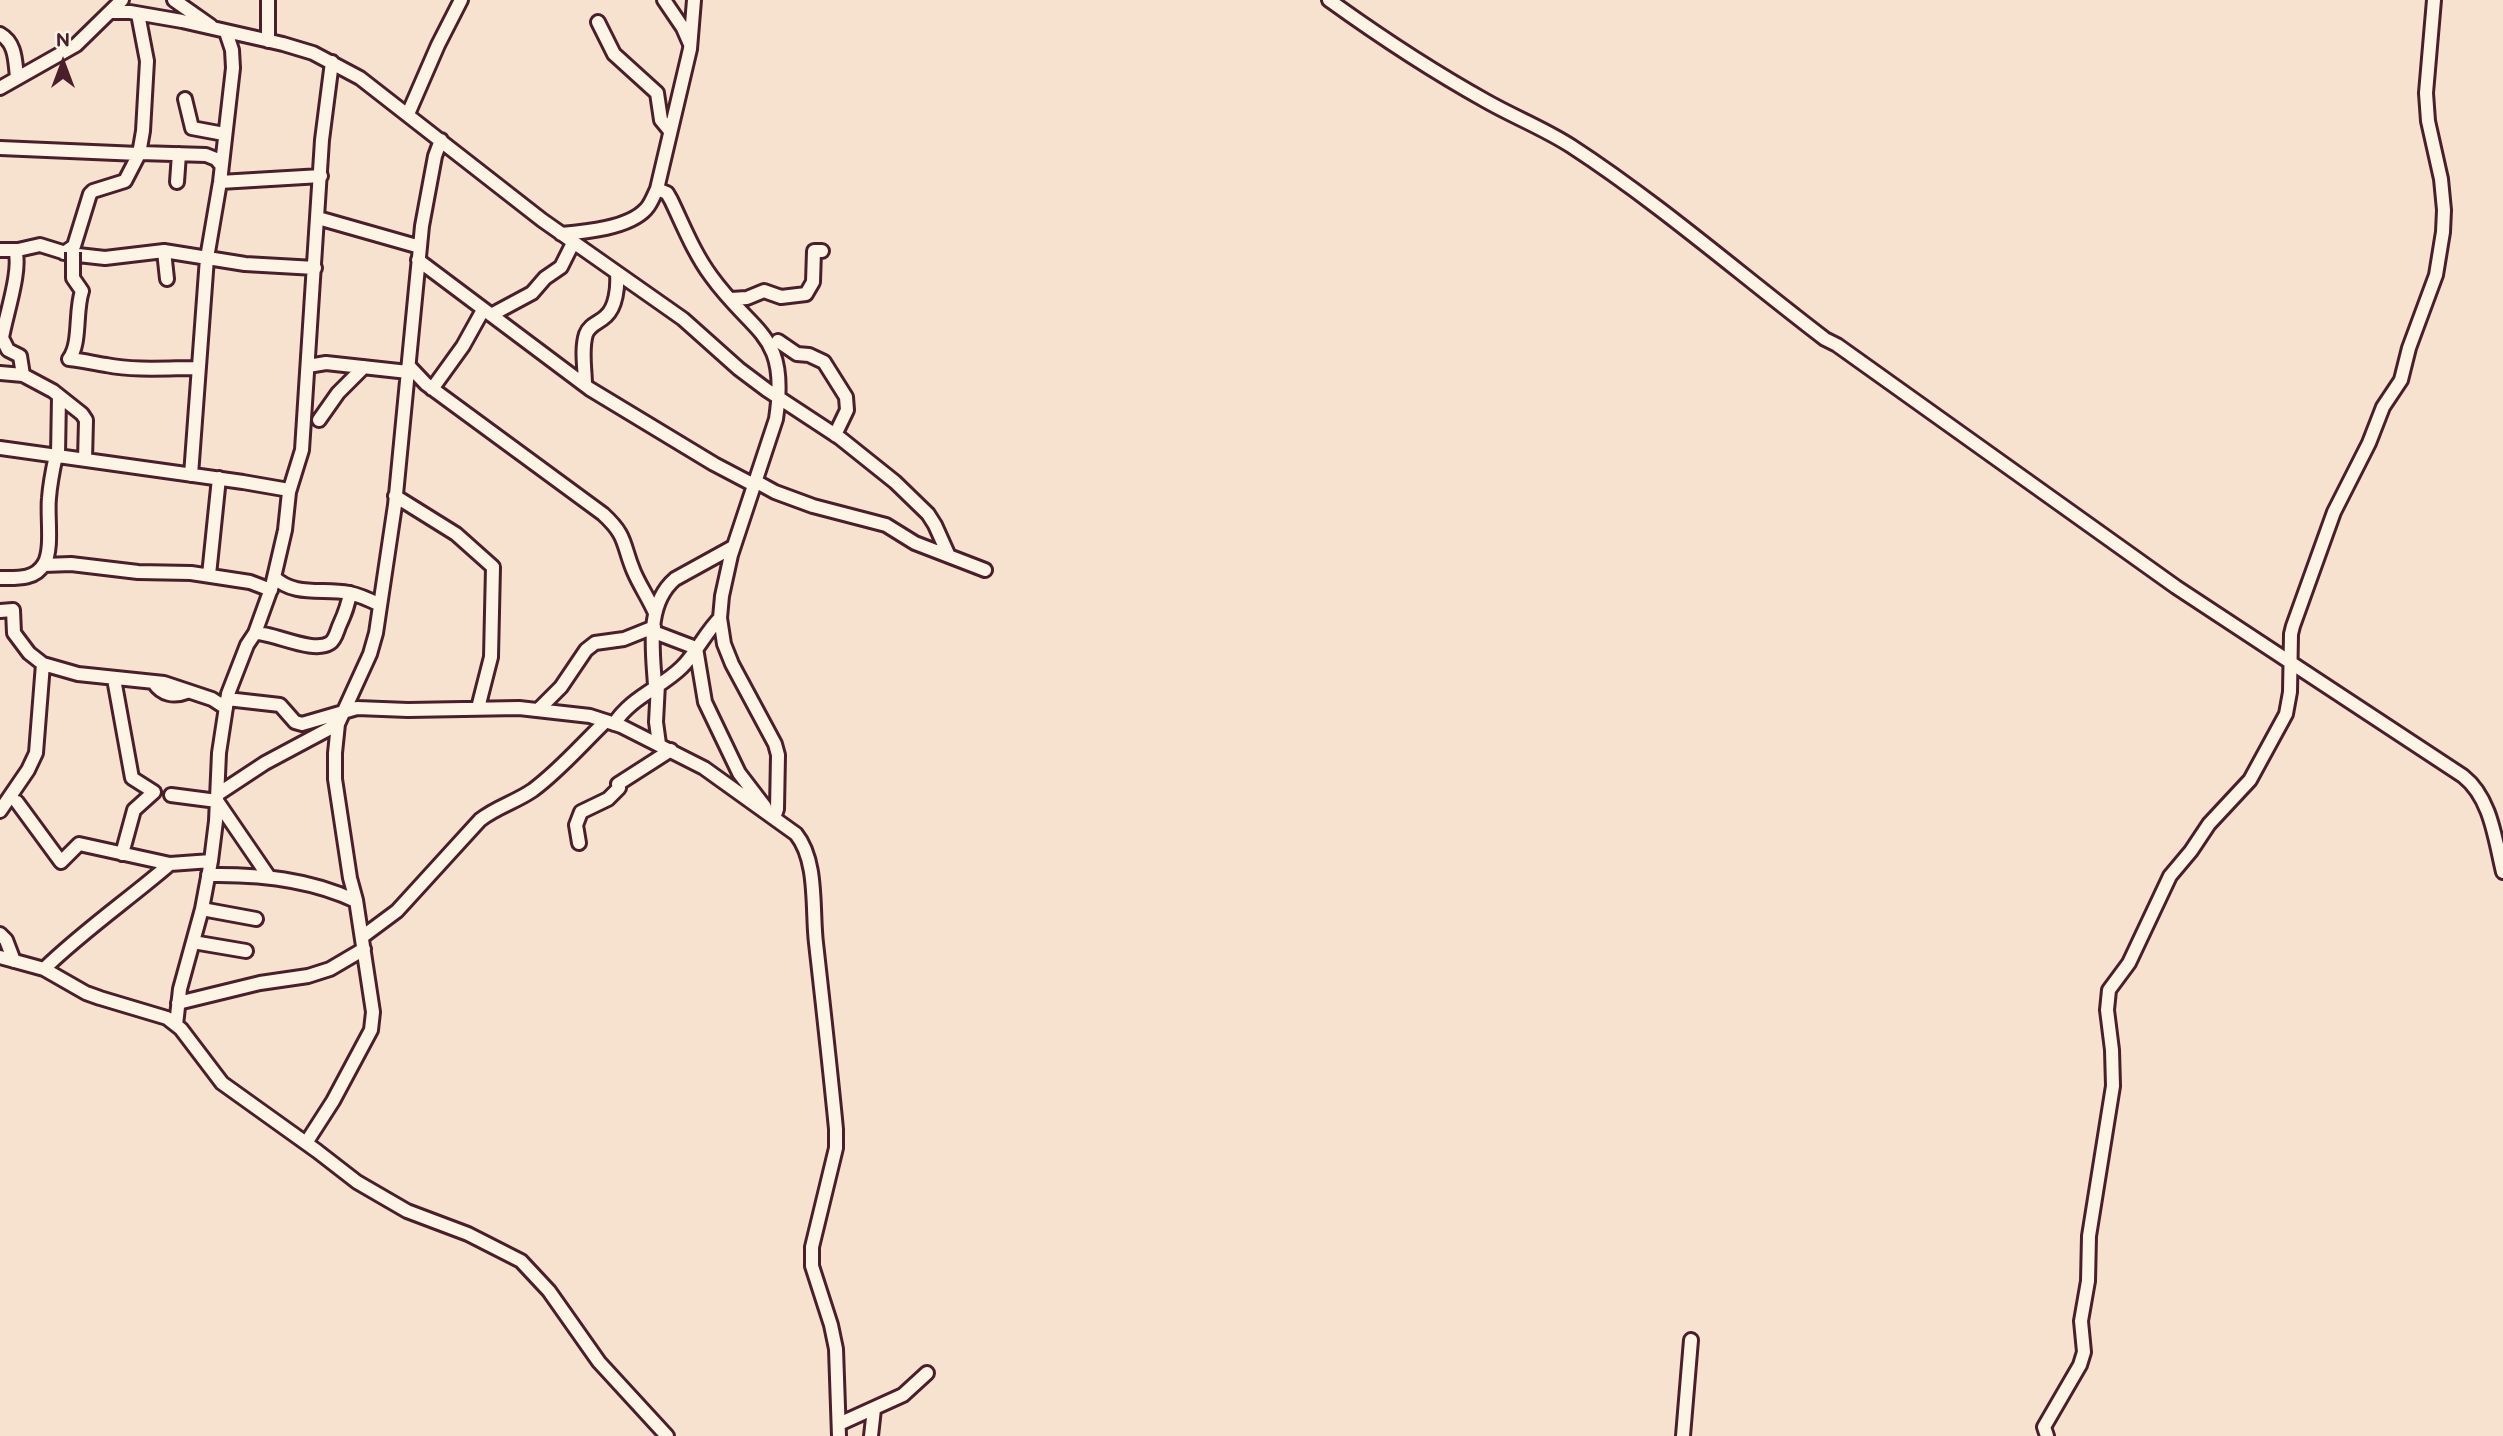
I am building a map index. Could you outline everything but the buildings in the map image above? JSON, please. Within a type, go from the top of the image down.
[{"type":"street","points":[[0,88],[76,45],[122,0]]},
{"type":"street","points":[[174,0],[220,31],[232,57]]},
{"type":"street","points":[[268,0],[268,41]]},
{"type":"street","points":[[408,114],[461,0]]},
{"type":"street","points":[[664,0],[690,44]]},
{"type":"street","points":[[561,234],[601,229],[646,209],[657,189],[665,162],[690,44],[694,0]]},
{"type":"street","points":[[1329,0],[1448,79],[1488,103],[1543,129],[1604,169],[1714,251],[1744,278],[1825,340],[1837,345],[1917,401],[2176,587],[2469,781],[2486,808],[2503,872]]},
{"type":"street","points":[[2047,1436],[2044,1427],[2084,1356],[2081,1321],[2088,1281],[2089,1236],[2113,1086],[2107,1010],[2109,990],[2129,963],[2170,876],[2209,824],[2250,780],[2286,714],[2290,692],[2293,626],[2343,493],[2369,443],[2383,407],[2401,380],[2409,348],[2436,275],[2444,210],[2441,179],[2428,121],[2426,84],[2434,0]]},
{"type":"street","points":[[111,12],[138,13],[268,41],[313,53],[360,78],[573,243],[683,319],[739,369],[835,435],[913,498],[935,525],[948,554]]},
{"type":"street","points":[[138,13],[147,61],[139,153],[124,181],[90,194],[70,256],[73,278],[82,291],[77,304],[75,352],[69,359],[142,368],[199,368]]},
{"type":"street","points":[[598,22],[614,54],[657,93],[661,120],[670,131]]},
{"type":"street","points":[[0,34],[12,48],[17,77]]},
{"type":"street","points":[[191,475],[207,258],[220,182],[232,57],[248,37]]},
{"type":"street","points":[[176,1025],[178,1003],[211,861],[226,704],[240,659],[255,633],[272,583],[285,530],[289,490],[302,450],[322,140],[332,62]]},
{"type":"street","points":[[185,99],[192,128],[224,134]]},
{"type":"street","points":[[306,1143],[333,1101],[371,1030],[373,1013],[363,943],[349,878],[335,779],[338,724],[370,653],[380,605],[396,496],[419,254],[435,156],[441,140]]},
{"type":"street","points":[[0,148],[206,155],[216,159],[221,165]]},
{"type":"street","points":[[177,182],[179,154]]},
{"type":"street","points":[[220,182],[321,176]]},
{"type":"street","points":[[657,189],[667,193],[692,248],[712,279],[763,333],[771,345],[778,370],[779,398],[776,419],[733,547],[720,618],[724,644],[732,664],[770,733],[778,755],[777,810],[774,818]]},
{"type":"street","points":[[318,218],[419,254],[487,312],[585,385],[671,439],[775,492],[813,506],[886,525],[915,543],[985,570]]},
{"type":"street","points":[[432,389],[487,312],[532,293],[545,278],[561,267],[573,243]]},
{"type":"street","points":[[0,250],[18,253],[40,245],[70,256],[117,258],[164,251],[245,264],[315,268]]},
{"type":"street","points":[[164,251],[167,279]]},
{"type":"street","points":[[730,299],[747,298],[764,291],[780,297],[806,294],[813,282],[814,251],[822,251]]},
{"type":"street","points":[[18,253],[2,338],[8,349],[20,356],[23,375]]},
{"type":"street","points":[[585,385],[586,333],[609,314],[618,290],[617,274]]},
{"type":"street","points":[[778,341],[797,354],[808,355],[824,362],[846,397],[847,410],[835,435]]},
{"type":"street","points":[[308,366],[326,363],[408,369],[615,525],[626,544],[634,572],[655,613]]},
{"type":"street","points":[[319,420],[338,393],[364,367]]},
{"type":"street","points":[[0,373],[23,375],[60,396],[84,416],[85,460]]},
{"type":"street","points":[[0,578],[20,579],[34,574],[44,565],[48,554],[49,501],[57,455],[60,396]]},
{"type":"street","points":[[0,448],[289,490]]},
{"type":"street","points":[[209,575],[219,478]]},
{"type":"street","points":[[396,496],[456,534],[493,567],[491,657],[478,708]]},
{"type":"street","points":[[659,744],[654,629],[658,600],[675,579],[733,547]]},
{"type":"street","points":[[44,565],[71,564],[138,572],[209,575],[281,584],[291,589],[349,593],[380,605]]},
{"type":"street","points":[[255,633],[278,636],[312,646],[328,644],[333,640],[344,617],[349,593]]},
{"type":"street","points":[[0,611],[13,610],[14,632],[29,653],[43,664],[78,674],[154,683],[160,691],[168,694],[188,692],[226,704],[280,705],[295,722],[302,724],[357,708],[538,710],[590,716],[659,744],[704,768],[800,839],[810,863],[815,939],[836,1129],[836,1148],[812,1247],[812,1266],[835,1341],[839,1430],[903,1395],[927,1373]]},
{"type":"street","points":[[178,1003],[330,969],[397,911],[480,820],[520,798],[547,779],[633,702],[681,669],[720,618]]},
{"type":"street","points":[[538,710],[561,687],[586,650],[595,643],[624,639],[654,629],[696,648]]},
{"type":"street","points":[[696,648],[705,702],[739,774],[774,818]]},
{"type":"street","points":[[0,811],[28,770],[36,753],[43,664]]},
{"type":"street","points":[[114,679],[132,778],[154,792],[134,810],[122,854]]},
{"type":"street","points":[[171,796],[218,797],[265,763],[338,724]]},
{"type":"street","points":[[579,844],[576,825],[581,812],[608,799],[619,788],[618,784],[671,750]]},
{"type":"street","points":[[218,797],[269,877]]},
{"type":"street","points":[[17,803],[61,862],[79,844],[170,864],[211,861]]},
{"type":"street","points":[[44,969],[76,938],[118,908],[170,864]]},
{"type":"street","points":[[208,875],[269,877],[325,888],[356,901]]},
{"type":"street","points":[[202,909],[256,919]]},
{"type":"street","points":[[0,934],[6,940],[14,961]]},
{"type":"street","points":[[192,942],[246,951]]},
{"type":"street","points":[[0,957],[44,969],[86,993],[122,1006],[153,1013],[176,1025],[222,1083],[356,1182],[388,1202],[468,1234],[521,1261],[549,1291],[598,1360],[667,1436]]},
{"type":"street","points":[[1683,1436],[1691,1340]]},
{"type":"street","points":[[871,1436],[874,1409]]}]
